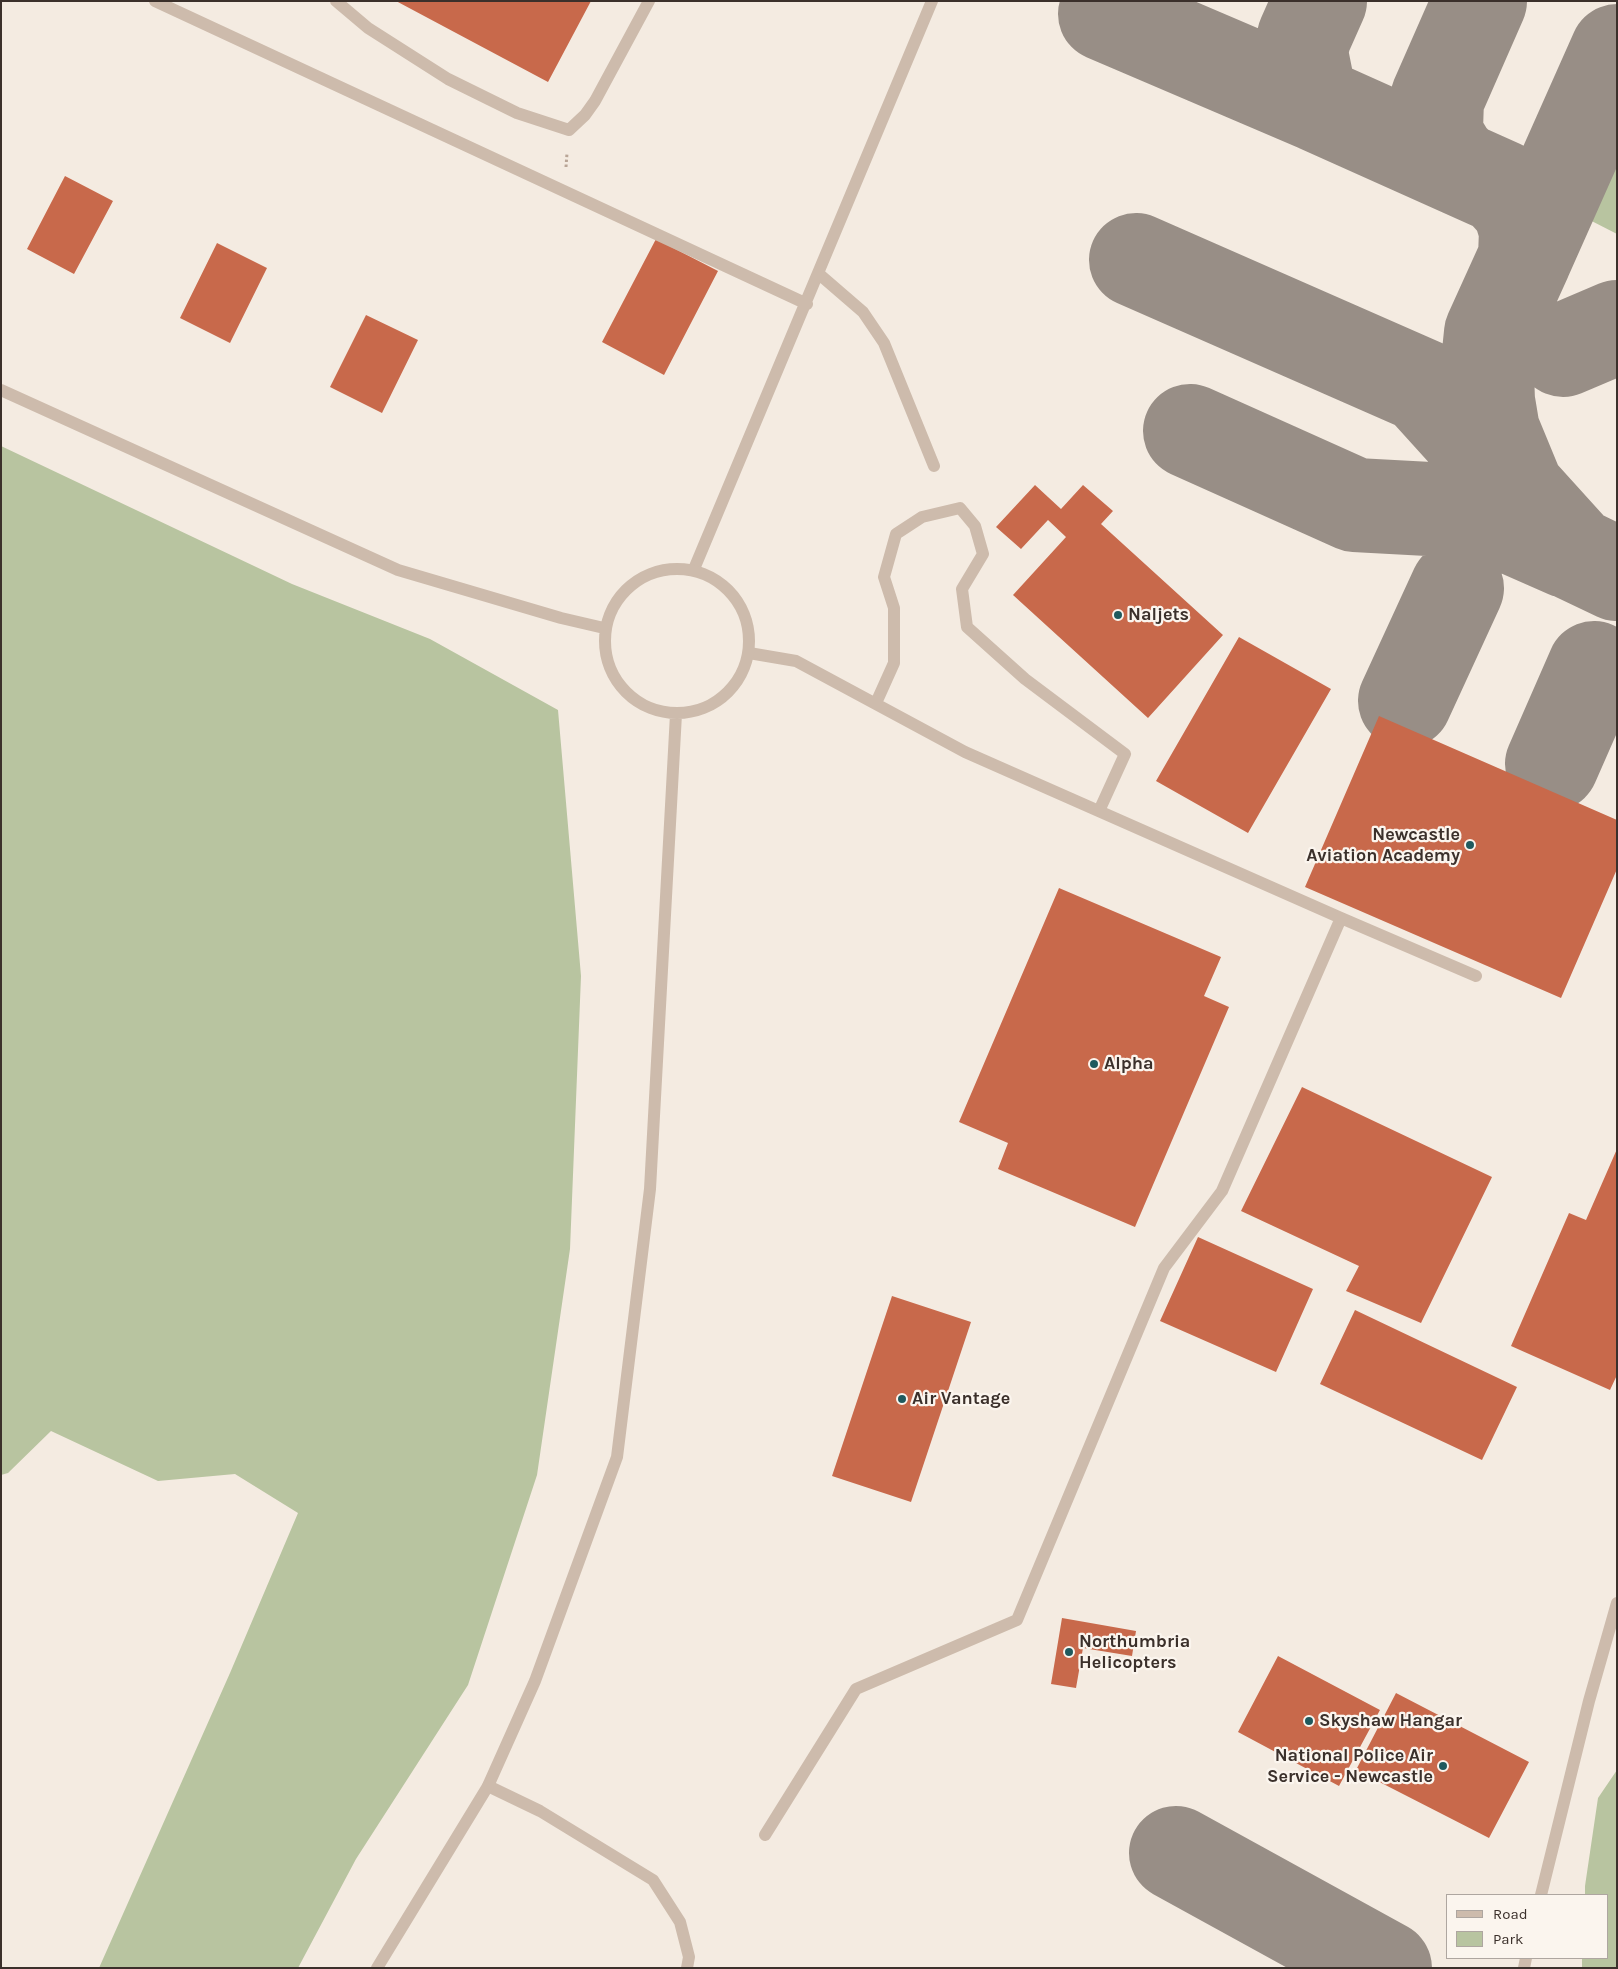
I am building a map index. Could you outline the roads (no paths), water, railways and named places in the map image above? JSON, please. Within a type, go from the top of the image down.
[{"type":"street","points":[[155,1],[807,304]]},
{"type":"street","points":[[336,1],[368,28],[448,79],[516,113],[569,130],[595,101],[649,1]]},
{"type":"street","points":[[694,569],[807,304],[932,1]]},
{"type":"street","points":[[819,274],[863,312],[884,343],[934,466]]},
{"type":"street","points":[[1,390],[398,570],[561,618],[604,628]]},
{"type":"street","points":[[876,702],[894,663],[894,608],[884,577],[896,534],[922,517],[960,508],[975,526],[983,554],[962,589],[967,627],[1025,679],[1125,754],[1099,811]]},
{"type":"street","points":[[664,568],[694,569],[719,581],[738,600],[748,625],[749,653],[740,677],[724,697],[701,710],[676,714],[651,710],[629,697],[613,678],[604,654],[604,628],[615,601],[636,579],[664,568]]},
{"type":"street","points":[[749,653],[796,661],[876,702],[965,752],[1476,976]]},
{"type":"street","points":[[377,1968],[488,1786],[536,1681],[617,1457],[650,1189],[676,714]]},
{"type":"street","points":[[765,1835],[856,1689],[1017,1620],[1164,1268],[1222,1191],[1340,918]]},
{"type":"street","points":[[1541,1894],[1589,1702],[1617,1603]]},
{"type":"street","points":[[488,1786],[540,1811],[653,1880],[680,1922],[689,1957],[687,1968]]},
{"type":"place","name":"Naljets","points":[[1118,615]]},
{"type":"place","name":"Newcastle Aviation Academy","points":[[1470,845]]},
{"type":"place","name":"Alpha","points":[[1094,1064]]},
{"type":"place","name":"Air Vantage","points":[[902,1399]]},
{"type":"place","name":"Northumbria Helicopters","points":[[1069,1652]]},
{"type":"place","name":"Skyshaw Hangar","points":[[1309,1721]]},
{"type":"place","name":"National Police Air Service - Newcastle","points":[[1443,1766]]}]
